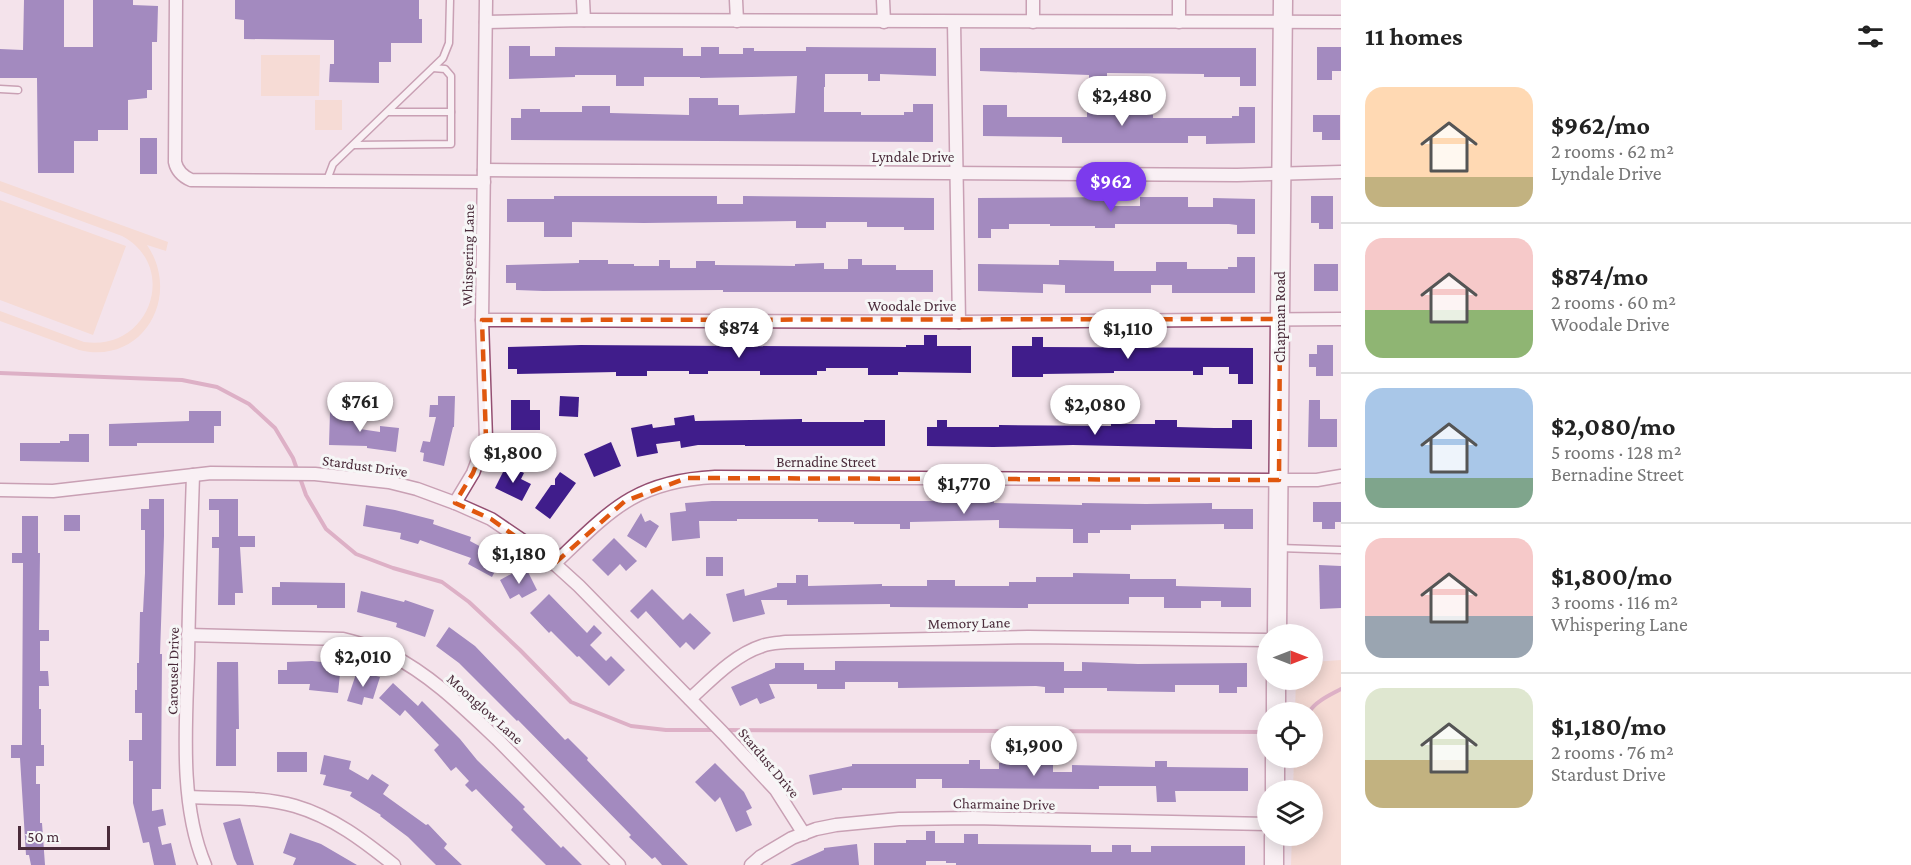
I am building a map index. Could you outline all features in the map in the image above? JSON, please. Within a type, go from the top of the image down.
[{"type":"street","name":"Lyndale Drive","points":[[176,0],[175,162],[180,173],[190,180],[327,181],[484,176],[956,172],[1238,175],[1341,172]]},
{"type":"street","name":"Whispering Lane","points":[[454,503],[474,473],[486,439],[482,320],[486,0]]},
{"type":"street","points":[[583,0],[584,20]]},
{"type":"street","points":[[736,0],[737,21]]},
{"type":"street","points":[[884,0],[884,22]]},
{"type":"street","points":[[1033,0],[1033,22]]},
{"type":"street","points":[[1179,0],[1179,22]]},
{"type":"street","name":"Chapman Road","points":[[1277,624],[1283,0]]},
{"type":"street","points":[[486,22],[584,20],[1341,22]]},
{"type":"street","points":[[954,22],[958,322]]},
{"type":"street","name":"Woodale Drive","points":[[482,320],[958,322],[1341,319]]},
{"type":"street","name":"Stardust Drive","points":[[0,490],[53,491],[212,473],[315,474],[389,482],[417,489],[454,503],[491,519],[554,564],[579,586],[776,790],[804,834]]},
{"type":"street","name":"Carousel Drive","points":[[193,475],[186,704],[189,797],[205,865]]},
{"type":"street","name":"Bernadine Street","points":[[554,564],[607,514],[625,501],[687,478],[1317,480],[1341,476]]},
{"type":"street","name":"Moonglow Lane","points":[[188,635],[343,639],[391,655],[462,705],[619,865]]},
{"type":"street","name":"Memory Lane","points":[[690,699],[748,651],[764,645],[786,642],[1028,637],[1257,640]]},
{"type":"street","points":[[189,797],[270,801],[316,813],[344,827],[394,865]]},
{"type":"street","name":"Charmaine Drive","points":[[750,865],[760,856],[804,834],[836,825],[899,819],[973,818],[1257,824]]},
{"type":"street","points":[[1274,846],[1274,865]]},
{"type":"lane","points":[[327,181],[333,164],[443,58],[449,43],[450,0]]},
{"type":"lane","points":[[353,145],[451,144],[451,76],[445,69],[433,68]]},
{"type":"lane","points":[[0,89],[18,90]]},
{"type":"lane","points":[[388,112],[451,112]]},
{"type":"lane","points":[[1278,548],[1341,550]]},
{"type":"highlighted area","points":[[1280,319],[1279,480],[687,478],[625,501],[554,564],[491,519],[455,503],[473,473],[486,439],[482,320]]},
{"type":"shaded area","points":[[261,55],[320,55],[319,96],[261,96]]},
{"type":"shaded area","points":[[315,100],[342,100],[342,130],[315,130]]},
{"type":"shaded area","points":[[0,181],[168,242],[166,251],[147,245],[157,265],[160,285],[158,305],[150,323],[138,337],[122,348],[102,352],[79,350],[0,321],[0,311],[84,342],[107,342],[126,334],[140,321],[149,304],[153,286],[150,267],[140,250],[122,236],[0,191]]},
{"type":"shaded area","points":[[0,200],[126,246],[93,335],[0,300]]},
{"type":"shaded area","points":[[1341,660],[1341,865],[1291,865],[1292,846],[1323,846],[1323,780],[1293,780],[1294,768],[1323,768],[1323,702],[1295,702],[1296,690],[1323,690],[1323,661]]},
{"type":"building","points":[[24,0],[64,0],[64,47],[93,47],[93,0],[133,0],[133,5],[158,6],[157,42],[152,42],[152,90],[147,90],[147,98],[128,100],[128,130],[98,130],[98,141],[74,141],[74,173],[38,173],[37,78],[0,78],[0,49],[23,50]]},
{"type":"building","points":[[235,0],[419,0],[422,43],[391,43],[391,62],[379,62],[379,83],[329,82],[330,64],[334,64],[334,40],[244,39],[244,20],[235,19]]},
{"type":"building","points":[[509,46],[530,46],[530,56],[555,56],[555,47],[683,48],[683,56],[701,56],[701,47],[719,47],[719,54],[743,54],[743,48],[754,48],[754,51],[806,51],[806,47],[936,48],[936,76],[880,74],[880,81],[868,81],[868,74],[825,74],[824,87],[824,112],[904,115],[904,112],[913,112],[913,104],[933,104],[933,142],[511,140],[511,118],[521,118],[521,109],[540,109],[540,112],[582,112],[582,106],[610,106],[610,113],[689,115],[689,98],[718,98],[718,105],[739,105],[739,115],[795,113],[797,76],[644,77],[644,86],[616,86],[616,75],[509,79]]},
{"type":"building","points":[[1317,47],[1341,47],[1341,71],[1332,71],[1332,80],[1317,80]]},
{"type":"building","points":[[980,48],[1256,48],[1256,86],[1240,86],[1240,77],[1204,77],[1204,74],[1107,73],[1107,80],[1089,80],[1089,75],[980,71]]},
{"type":"building","points":[[983,105],[1007,105],[1007,117],[1087,117],[1087,107],[1116,107],[1116,115],[1153,115],[1153,118],[1232,118],[1232,116],[1239,116],[1239,107],[1255,107],[1255,143],[1206,144],[1206,136],[1188,136],[1188,143],[1062,143],[1062,137],[983,136]]},
{"type":"building","points":[[1313,115],[1340,115],[1340,140],[1322,140],[1322,132],[1313,132]]},
{"type":"building","points":[[140,138],[157,138],[157,174],[140,174]]},
{"type":"building","points":[[554,196],[717,196],[717,204],[743,204],[743,196],[934,198],[934,230],[867,227],[867,222],[826,222],[826,228],[796,228],[796,221],[572,222],[572,237],[544,237],[544,222],[507,222],[507,199],[554,199]]},
{"type":"building","points":[[1311,196],[1333,196],[1333,229],[1319,229],[1319,223],[1311,223]]},
{"type":"building","points":[[1115,197],[1115,206],[1140,206],[1140,197],[1188,197],[1188,207],[1213,207],[1213,198],[1255,199],[1255,234],[1237,234],[1237,225],[1229,224],[1115,224],[1115,228],[1095,228],[1095,226],[1009,224],[1009,229],[991,229],[991,238],[978,238],[978,198]]},
{"type":"building","points":[[1237,257],[1255,257],[1255,293],[1172,293],[1172,285],[1151,285],[1151,293],[1065,293],[1065,285],[1043,284],[1043,293],[978,291],[978,264],[1059,265],[1059,260],[1114,261],[1114,271],[1156,271],[1156,262],[1187,262],[1187,269],[1228,269],[1228,267],[1237,267]]},
{"type":"building","points":[[848,259],[862,259],[862,265],[896,265],[896,270],[933,270],[933,292],[543,291],[516,290],[516,283],[506,283],[506,265],[608,260],[608,264],[659,266],[659,260],[670,260],[670,268],[696,268],[696,261],[715,261],[715,265],[795,266],[795,264],[824,263],[824,269],[848,269]]},
{"type":"building","points":[[1314,264],[1338,264],[1338,291],[1314,291]]},
{"type":"building","points":[[924,335],[937,335],[937,346],[971,346],[971,373],[898,372],[898,375],[868,375],[868,368],[826,368],[826,371],[817,371],[817,375],[760,375],[760,371],[708,371],[708,374],[689,374],[689,371],[647,371],[647,376],[616,376],[616,372],[517,374],[517,369],[508,369],[508,347],[581,345],[906,347],[906,345],[924,345]]},
{"type":"building","points":[[1032,337],[1043,337],[1043,347],[1253,348],[1253,384],[1238,384],[1238,374],[1229,374],[1229,367],[1203,367],[1203,375],[1193,375],[1193,371],[1114,371],[1114,373],[1012,377],[1012,346],[1032,346]]},
{"type":"building","points":[[1317,345],[1333,345],[1333,376],[1316,376],[1316,367],[1309,367],[1309,354],[1317,354]]},
{"type":"building","points":[[438,396],[455,396],[454,427],[444,466],[423,461],[424,453],[420,452],[423,441],[430,442],[436,417],[429,417],[430,405],[438,405]]},
{"type":"building","points":[[560,396],[579,397],[578,417],[559,416]]},
{"type":"building","points":[[511,400],[530,400],[530,410],[540,410],[540,430],[511,430]]},
{"type":"building","points":[[1309,400],[1320,400],[1320,419],[1337,419],[1337,447],[1308,447]]},
{"type":"building","points":[[189,411],[221,411],[221,426],[214,426],[214,443],[137,443],[137,446],[109,446],[109,424],[189,421]]},
{"type":"building","points":[[330,412],[361,413],[360,429],[380,432],[380,426],[399,428],[396,452],[367,448],[367,446],[329,445]]},
{"type":"building","points":[[694,415],[695,421],[802,419],[802,422],[864,422],[864,420],[885,420],[885,446],[698,445],[681,448],[680,441],[656,444],[658,453],[637,457],[631,428],[652,424],[653,428],[675,425],[674,418]]},
{"type":"building","points":[[937,420],[947,420],[947,427],[1111,426],[1111,424],[1155,424],[1155,420],[1177,420],[1177,427],[1232,428],[1232,420],[1252,420],[1252,449],[1073,445],[927,446],[927,427],[937,427]]},
{"type":"building","points":[[69,434],[89,434],[89,462],[20,461],[20,443],[60,443],[60,441],[69,441]]},
{"type":"building","points":[[611,442],[621,466],[594,477],[584,454]]},
{"type":"building","points":[[514,468],[524,473],[521,479],[531,484],[522,501],[495,488],[504,470],[512,474]]},
{"type":"building","points":[[560,472],[576,483],[550,519],[535,508],[551,485],[555,485],[555,479]]},
{"type":"building","points":[[984,491],[994,491],[994,503],[1082,505],[1082,503],[1212,503],[1212,509],[1253,509],[1253,529],[1224,529],[1224,524],[1131,525],[1131,530],[1100,530],[1100,533],[1088,533],[1088,543],[1073,543],[1073,529],[999,528],[999,520],[910,522],[910,529],[900,529],[900,524],[818,522],[818,519],[737,519],[737,521],[699,521],[700,538],[672,541],[670,513],[686,511],[685,503],[712,501],[984,501]]},
{"type":"building","points":[[149,499],[164,499],[160,654],[162,654],[161,789],[152,789],[152,811],[163,809],[166,825],[158,827],[162,845],[171,843],[176,865],[154,865],[149,842],[143,843],[133,803],[133,761],[129,761],[129,740],[142,740],[142,713],[135,713],[135,690],[137,690],[140,612],[143,612],[145,573],[145,530],[141,530],[141,509],[149,509]]},
{"type":"building","points":[[209,499],[238,499],[238,536],[255,536],[255,547],[240,547],[243,593],[235,593],[235,605],[218,605],[219,548],[212,548],[212,537],[219,537],[219,510],[209,510]]},
{"type":"building","points":[[1313,502],[1341,502],[1341,522],[1335,522],[1335,529],[1322,529],[1322,522],[1313,522]]},
{"type":"building","points":[[366,505],[434,520],[433,524],[471,537],[470,541],[502,558],[492,577],[468,564],[471,558],[420,540],[418,544],[400,539],[401,533],[363,526]]},
{"type":"building","points":[[641,513],[645,522],[650,520],[659,526],[646,548],[627,536]]},
{"type":"building","points":[[64,515],[80,515],[80,531],[64,531]]},
{"type":"building","points":[[22,516],[38,516],[39,630],[49,630],[49,641],[40,641],[40,671],[48,671],[49,686],[39,686],[44,766],[36,766],[36,784],[40,784],[40,823],[42,823],[45,865],[31,865],[29,855],[26,855],[20,758],[11,758],[11,745],[22,745],[23,563],[12,563],[12,553],[22,553]]},
{"type":"building","points":[[614,538],[637,561],[626,571],[620,564],[608,576],[592,560]]},
{"type":"building","points":[[706,557],[723,557],[723,576],[706,576]]},
{"type":"building","points":[[1319,565],[1341,566],[1341,608],[1320,609]]},
{"type":"building","points":[[527,570],[537,590],[522,598],[519,594],[510,599],[500,580],[513,573],[515,576]]},
{"type":"building","points":[[1073,573],[1130,574],[1130,579],[1176,579],[1176,586],[1251,588],[1251,607],[1221,607],[1221,601],[1201,601],[1201,608],[1164,608],[1164,597],[1129,597],[1129,604],[1028,604],[1028,608],[890,607],[890,604],[787,605],[787,600],[761,600],[765,614],[733,622],[726,594],[744,589],[745,596],[777,587],[777,583],[796,583],[796,575],[808,575],[808,586],[882,584],[882,586],[927,586],[927,580],[955,580],[955,586],[1009,586],[1009,582],[1036,582],[1036,577],[1073,577]]},
{"type":"building","points":[[280,582],[345,583],[345,608],[317,608],[317,605],[272,605],[272,587],[280,587]]},
{"type":"building","points":[[652,589],[683,620],[690,613],[711,633],[694,650],[686,642],[680,648],[646,611],[638,619],[630,611]]},
{"type":"building","points":[[361,591],[404,602],[405,600],[434,610],[425,637],[396,627],[397,623],[357,612]]},
{"type":"building","points":[[549,594],[587,633],[594,625],[602,633],[590,645],[606,661],[611,656],[625,670],[609,686],[530,613]]},
{"type":"building","points":[[449,627],[475,646],[565,740],[568,738],[688,865],[662,865],[655,857],[652,859],[518,720],[459,663],[436,646]]},
{"type":"building","points":[[312,661],[341,664],[338,693],[309,690],[310,684],[278,684],[278,670],[287,670],[287,662]]},
{"type":"building","points":[[835,661],[1064,662],[1064,671],[1082,671],[1082,662],[1247,663],[1247,687],[1237,687],[1237,693],[1219,693],[1219,685],[1175,685],[1175,692],[1064,688],[1064,693],[1045,693],[1045,687],[1036,686],[898,688],[898,682],[845,682],[845,689],[817,689],[817,684],[769,684],[775,698],[760,704],[757,698],[740,706],[731,687],[775,668],[775,663],[804,663],[804,670],[835,670]]},
{"type":"building","points":[[217,662],[238,662],[239,729],[236,729],[236,766],[216,766]]},
{"type":"building","points":[[357,671],[380,677],[373,699],[364,697],[362,705],[347,701]]},
{"type":"building","points":[[393,683],[418,706],[422,701],[525,807],[523,809],[561,848],[563,846],[582,865],[546,865],[511,830],[513,827],[476,789],[472,792],[465,785],[469,781],[456,767],[451,771],[434,750],[439,745],[405,710],[400,716],[379,698]]},
{"type":"building","points":[[277,752],[307,752],[307,772],[277,772]]},
{"type":"building","points":[[324,755],[351,761],[349,769],[368,780],[372,774],[389,785],[383,794],[426,825],[428,824],[447,844],[444,848],[462,865],[436,865],[408,837],[381,815],[350,796],[352,792],[323,785],[326,775],[320,774]]},
{"type":"building","points":[[969,760],[980,760],[980,769],[999,769],[999,763],[1053,762],[1053,772],[1072,772],[1072,765],[1155,767],[1155,761],[1167,761],[1167,767],[1248,768],[1248,791],[1175,791],[1176,802],[1157,802],[1156,786],[1099,786],[1099,789],[942,788],[942,779],[916,779],[916,788],[842,788],[842,790],[813,795],[809,775],[852,766],[852,764],[969,764]]},
{"type":"building","points":[[715,763],[744,792],[752,808],[746,811],[752,825],[736,832],[720,797],[715,802],[695,782]]},
{"type":"building","points":[[240,818],[254,865],[237,865],[223,823]]},
{"type":"building","points":[[926,831],[935,831],[935,843],[964,843],[964,834],[978,834],[978,844],[1091,845],[1091,852],[1112,852],[1112,845],[1131,845],[1131,852],[1151,852],[1151,846],[1245,846],[1245,865],[956,865],[956,863],[946,863],[946,861],[926,861],[926,865],[874,865],[874,843],[906,843],[906,840],[926,840]]},
{"type":"building","points":[[290,833],[321,844],[357,865],[293,865],[296,858],[283,853]]},
{"type":"building","points":[[857,844],[859,865],[790,865],[824,848]]},
{"type":"waterway","points":[[0,373],[182,380],[217,387],[249,404],[275,428],[293,458],[306,495],[326,529],[356,554],[393,568],[442,582],[469,602],[571,702],[631,726],[666,730],[715,730]]},
{"type":"waterway","points":[[1318,702],[1341,689]]},
{"type":"waterway","points":[[725,730],[1257,732]]}]
